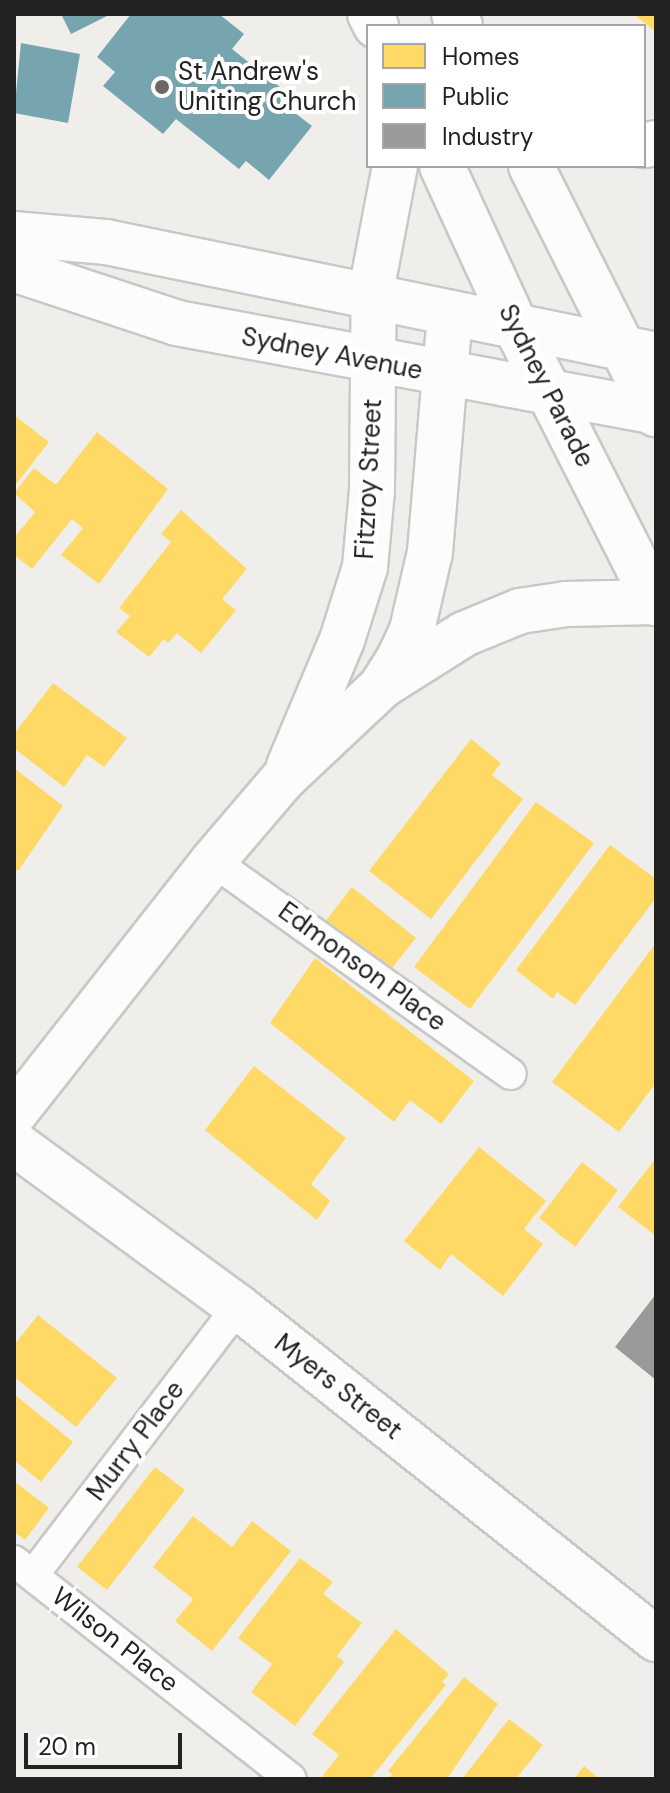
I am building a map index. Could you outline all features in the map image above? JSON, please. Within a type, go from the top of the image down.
[{"type":"street","name":"Fitzroy Street","points":[[283,779],[342,640],[365,567],[372,490],[377,250],[395,168]]},
{"type":"street","name":"Sydney Parade","points":[[443,168],[515,325],[656,602]]},
{"type":"street","points":[[532,168],[639,351],[656,413]]},
{"type":"street","points":[[14,234],[106,242],[639,351]]},
{"type":"street","name":"Sydney Avenue","points":[[14,269],[177,323],[448,377],[549,392],[656,413]]},
{"type":"street","name":"Fitzroy Street","points":[[381,687],[412,630],[421,597],[448,377],[450,314]]},
{"type":"street","name":"Fitzroy Street","points":[[14,1114],[213,861],[283,779],[381,687],[464,634],[520,611],[566,604],[656,602]]},
{"type":"street","name":"Myers Street","points":[[14,1143],[238,1307],[656,1639]]},
{"type":"lane","name":"Edmonson Place","points":[[213,861],[511,1074]]},
{"type":"lane","name":"Murry Place","points":[[24,1568],[238,1307]]},
{"type":"lane","name":"Wilson Place","points":[[24,1568],[291,1779]]},
{"type":"building: Homes","points":[[633,14],[656,14],[656,32]]},
{"type":"building: Homes","points":[[14,415],[49,442],[14,487]]},
{"type":"building: Homes","points":[[97,432],[168,489],[99,584],[61,555],[83,528],[72,519],[32,569],[14,555],[14,538],[35,512],[14,493],[34,468],[56,485]]},
{"type":"building: Homes","points":[[181,510],[247,569],[222,599],[236,610],[201,653],[177,633],[168,643],[164,639],[149,657],[116,632],[130,616],[119,608],[171,542],[161,534]]},
{"type":"building: Homes","points":[[53,683],[127,738],[104,767],[87,755],[64,787],[14,748],[14,734]]},
{"type":"building: Homes","points":[[471,739],[501,763],[492,775],[523,799],[431,919],[369,871]]},
{"type":"building: Homes","points":[[14,768],[63,806],[18,871],[14,868]]},
{"type":"building: Homes","points":[[536,802],[594,843],[470,1009],[414,967]]},
{"type":"building: Homes","points":[[610,845],[656,879],[656,898],[575,1005],[557,992],[553,999],[516,970]]},
{"type":"building: Homes","points":[[352,887],[416,938],[388,973],[324,923]]},
{"type":"building: Homes","points":[[656,943],[656,1083],[619,1132],[552,1082]]},
{"type":"building: Homes","points":[[315,958],[474,1081],[441,1124],[410,1100],[394,1122],[270,1023]]},
{"type":"building: Homes","points":[[254,1066],[346,1138],[311,1184],[330,1201],[317,1220],[205,1130]]},
{"type":"building: Homes","points":[[479,1147],[546,1201],[524,1229],[543,1244],[503,1296],[451,1254],[440,1270],[404,1241]]},
{"type":"building: Homes","points":[[656,1158],[656,1236],[618,1207]]},
{"type":"building: Homes","points":[[582,1162],[618,1190],[575,1247],[539,1218]]},
{"type":"building: Homes","points":[[38,1315],[117,1378],[76,1427],[14,1377],[14,1345]]},
{"type":"building: Homes","points":[[14,1394],[73,1442],[41,1482],[14,1460]]},
{"type":"building: Homes","points":[[155,1467],[185,1490],[107,1590],[77,1567]]},
{"type":"building: Homes","points":[[14,1481],[49,1508],[25,1540],[14,1532]]},
{"type":"building: Homes","points":[[193,1516],[232,1547],[252,1521],[291,1551],[212,1651],[175,1621],[193,1599],[153,1567]]},
{"type":"building: Homes","points":[[300,1558],[333,1582],[323,1594],[362,1623],[337,1656],[344,1662],[295,1726],[251,1692],[272,1664],[238,1638]]},
{"type":"building: Homes","points":[[396,1629],[449,1674],[442,1682],[446,1685],[370,1779],[320,1779],[339,1755],[312,1734]]},
{"type":"building: Homes","points":[[464,1677],[498,1704],[447,1779],[388,1779],[392,1774],[388,1771]]},
{"type":"building: Homes","points":[[509,1719],[543,1745],[516,1779],[462,1779]]},
{"type":"building: Homes","points":[[584,1766],[600,1779],[574,1779]]},
{"type":"building: Public","points":[[61,14],[111,14],[71,34]]},
{"type":"building: Public","points":[[131,14],[219,14],[244,34],[232,49],[294,98],[287,107],[312,126],[269,180],[246,161],[239,169],[176,119],[163,134],[103,86],[115,72],[97,57]]},
{"type":"building: Public","points":[[21,43],[80,54],[68,123],[14,113]]},
{"type":"building: Industry","points":[[656,1294],[656,1380],[615,1347]]},
{"type":"place","name":"St Andrew's Uniting Church","points":[[162,87]]}]
